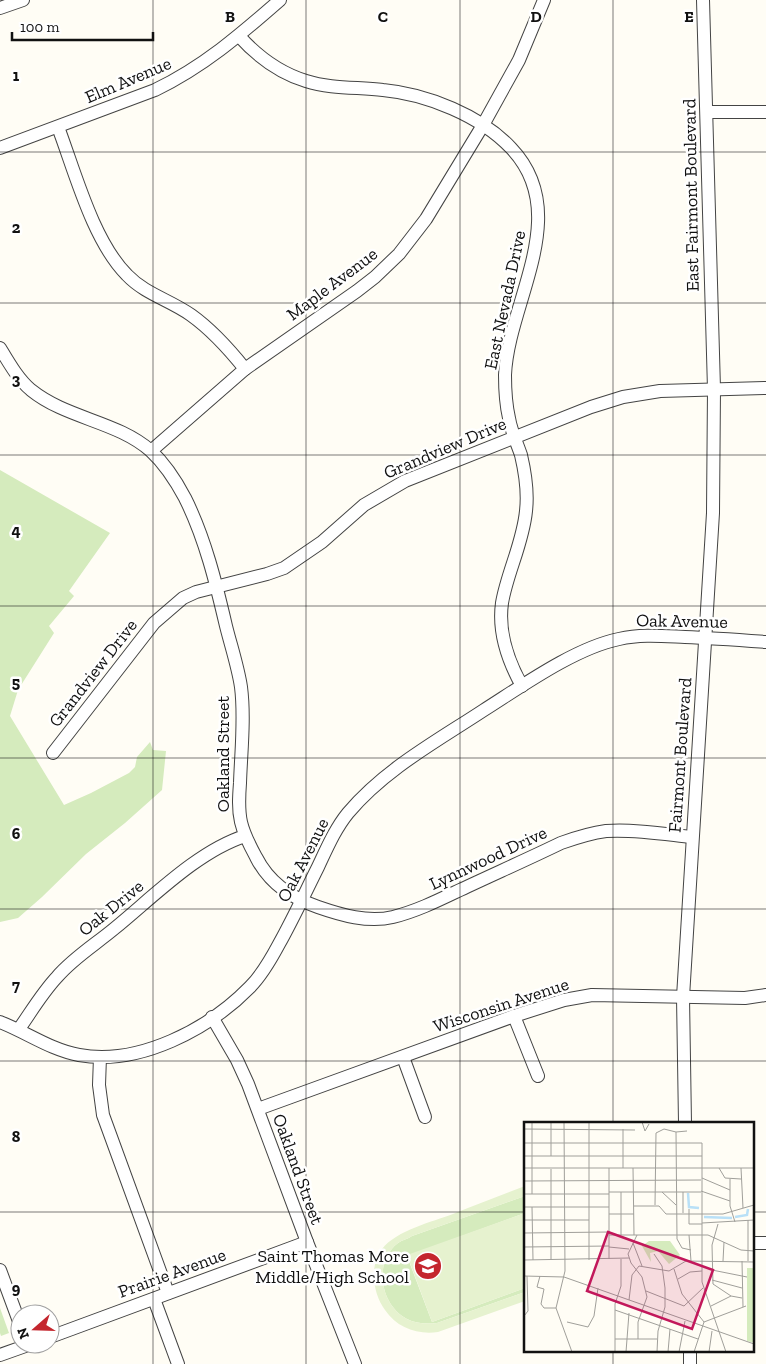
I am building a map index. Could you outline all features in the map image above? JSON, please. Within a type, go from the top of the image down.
[{"type":"street","points":[[1,6],[23,0]]},
{"type":"street","name":"Elm Avenue","points":[[0,148],[156,90],[170,83],[208,60],[280,0]]},
{"type":"street","name":"Maple Avenue","points":[[151,451],[245,369],[357,291],[388,266],[426,219],[483,125],[519,60],[544,0]]},
{"type":"street","name":"East Fairmont Boulevard","points":[[704,0],[714,389]]},
{"type":"street","name":"East Nevada Drive","points":[[239,36],[252,50],[274,66],[298,78],[318,84],[386,90],[419,97],[454,110],[483,125],[511,148],[522,163],[530,179],[538,211],[537,242],[507,355],[505,376],[509,420],[521,457],[526,511],[519,548],[502,603],[502,622],[511,667],[522,686]]},
{"type":"street","points":[[706,112],[766,112]]},
{"type":"street","points":[[58,127],[92,217],[103,243],[114,260],[139,286],[189,314],[209,329],[245,369]]},
{"type":"street","name":"Oakland Street","points":[[0,348],[30,390],[61,409],[121,433],[151,451],[171,475],[186,500],[205,546],[241,687],[240,821],[259,864],[281,888],[301,901]]},
{"type":"street","name":"Grandview Drive","points":[[53,753],[154,623],[183,598],[216,586],[284,568],[322,542],[364,505],[389,489],[591,407],[623,397],[660,391],[766,388]]},
{"type":"street","name":"Fairmont Boulevard","points":[[685,1122],[682,997],[713,513],[714,389]]},
{"type":"street","name":"Oak Avenue","points":[[0,1022],[53,1047],[78,1055],[119,1056],[163,1046],[212,1018],[239,998],[257,979],[270,961],[333,835],[347,815],[373,786],[415,755],[522,686],[596,645],[642,635],[766,642]]},
{"type":"street","name":"Lynnwood Drive","points":[[301,901],[347,915],[365,918],[392,917],[421,908],[561,843],[581,836],[605,831],[629,831],[692,837]]},
{"type":"street","name":"Oak Drive","points":[[19,1030],[57,976],[185,870],[214,850],[232,840],[245,836]]},
{"type":"street","name":"Wisconsin Avenue","points":[[258,1109],[514,1016],[574,997],[592,995],[745,998],[766,996]]},
{"type":"street","points":[[514,1016],[538,1076]]},
{"type":"street","name":"Oakland Street","points":[[212,1018],[237,1060],[258,1109],[355,1364]]},
{"type":"street","points":[[100,1057],[100,1092],[103,1115],[168,1293]]},
{"type":"street","points":[[403,1057],[425,1117]]},
{"type":"street","name":"Prairie Avenue","points":[[60,1333],[307,1242]]},
{"type":"street","points":[[0,1270],[13,1304]]},
{"type":"street","points":[[154,1298],[178,1364]]},
{"type":"green space","points":[[0,470],[110,533],[69,591],[74,596],[49,626],[54,633],[18,690],[10,716],[64,805],[129,773],[135,767],[137,757],[150,742],[153,750],[166,751],[162,790],[86,854],[18,918],[0,922]]},
{"type":"green space","points":[[524,1186],[524,1196],[400,1242],[390,1251],[385,1261],[383,1272],[383,1283],[391,1304],[398,1312],[411,1321],[437,1323],[524,1292],[524,1301],[438,1332],[430,1333],[408,1329],[390,1316],[381,1303],[375,1288],[375,1263],[388,1242],[415,1227]]},
{"type":"green space","points":[[524,1196],[524,1213],[407,1256],[432,1322],[524,1288],[524,1292],[437,1323],[414,1322],[407,1319],[391,1304],[383,1283],[383,1272],[385,1261],[390,1251],[398,1243],[412,1236]]},
{"type":"green space","points":[[524,1213],[524,1288],[432,1322],[407,1255]]},
{"type":"green space","points":[[0,1308],[9,1333],[1,1336],[0,1333]]},
{"type":"place","name":"Saint Thomas More Middle/High School","points":[[428,1266]]}]
